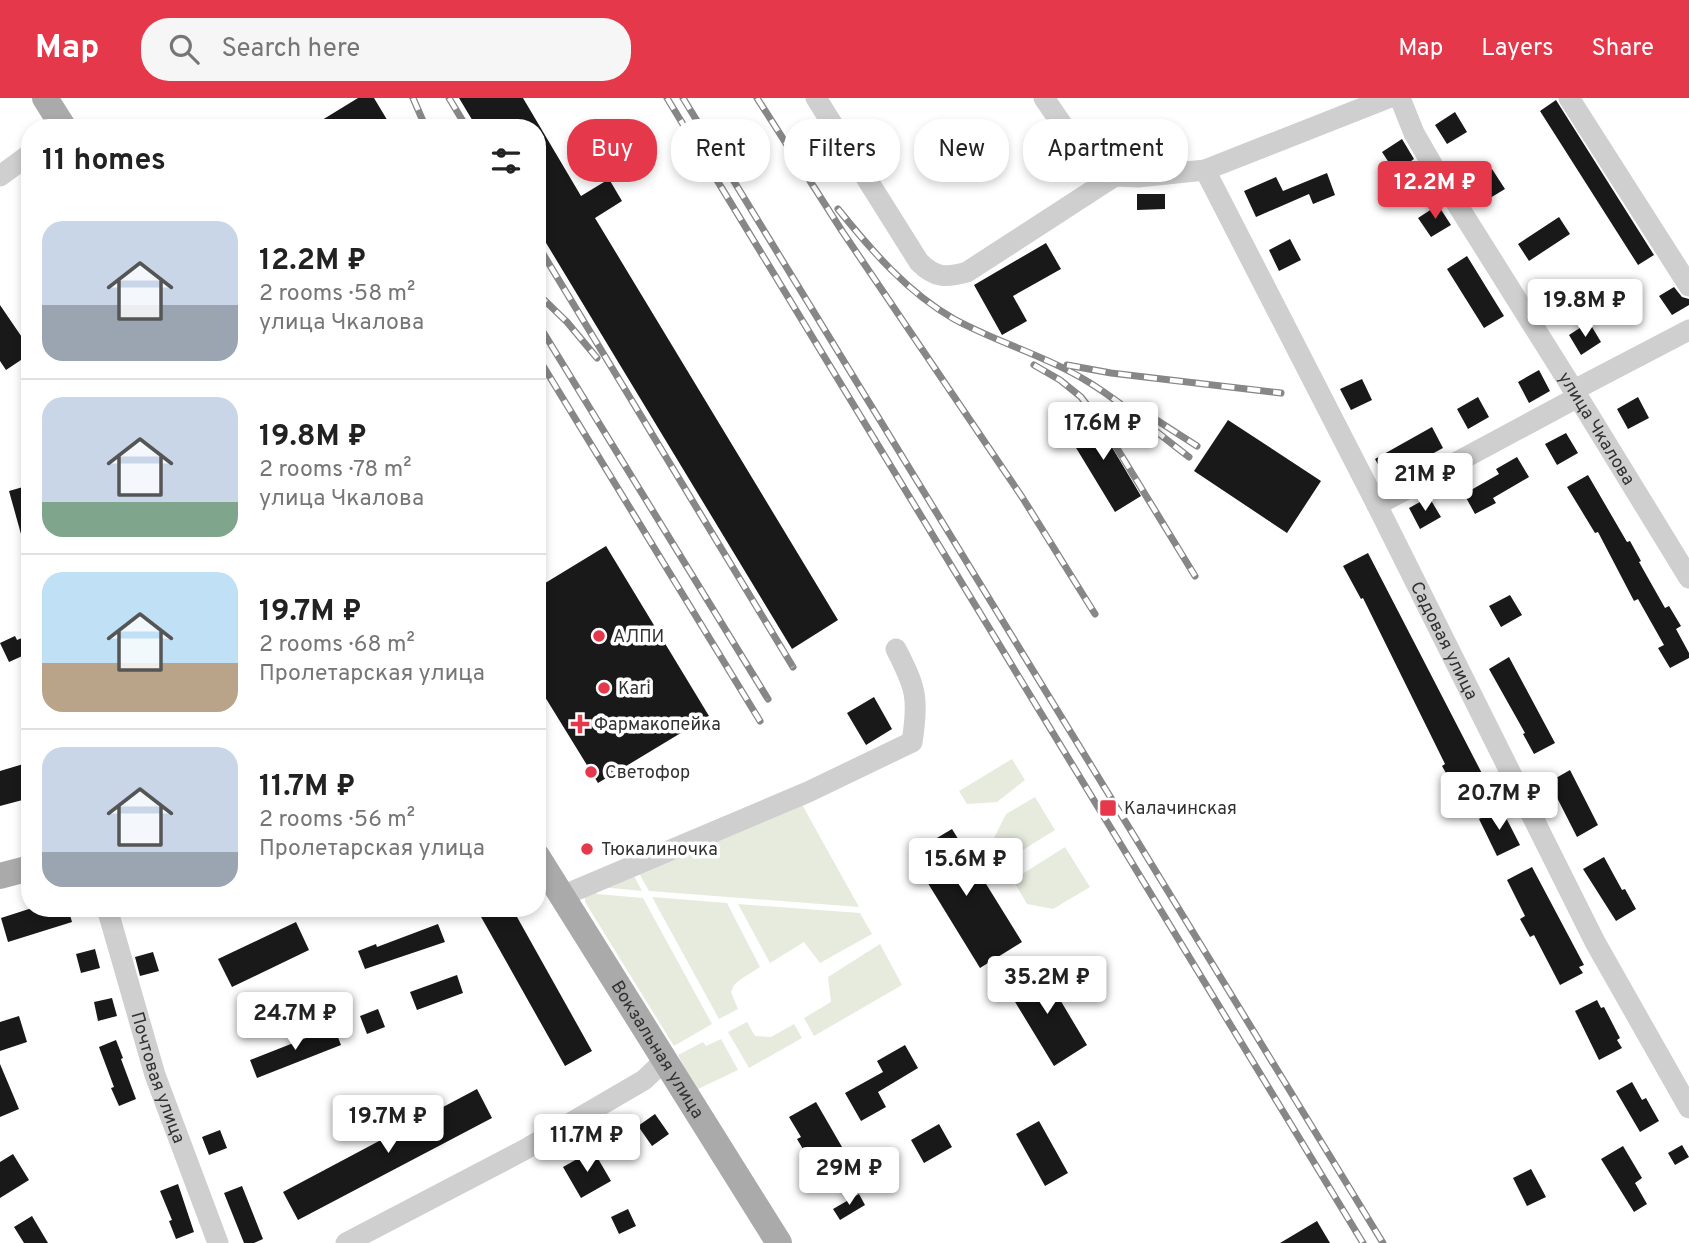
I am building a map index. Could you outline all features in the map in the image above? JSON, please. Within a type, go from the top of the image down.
[{"type":"main road","points":[[45,98],[58,119]]},
{"type":"main road","points":[[0,876],[21,870]]},
{"type":"main road","name":"Вокзальная улица","points":[[546,870],[779,1243]]},
{"type":"street","points":[[816,98],[919,262],[929,272],[946,278],[967,272],[1106,182]]},
{"type":"street","points":[[1044,98],[1058,119]]},
{"type":"street","points":[[1188,172],[1205,170],[1388,98]]},
{"type":"street","name":"улица Чкалова","points":[[1400,98],[1414,133],[1433,166],[1689,579]]},
{"type":"street","points":[[1569,98],[1689,286]]},
{"type":"street","points":[[0,176],[21,161]]},
{"type":"street","name":"Садовая улица","points":[[1205,170],[1377,505],[1595,942],[1689,1108]]},
{"type":"street","points":[[1377,505],[1689,330]]},
{"type":"street","points":[[562,896],[808,792],[912,742],[917,699],[913,681],[896,649]]},
{"type":"street","name":"Почтовая улица","points":[[110,917],[155,1075],[218,1243]]},
{"type":"street","points":[[346,1243],[524,1150],[644,1080],[665,1060]]},
{"type":"shaded area","points":[[1012,759],[1025,780],[997,802],[967,804],[959,791]]},
{"type":"shaded area","points":[[1035,797],[1055,830],[1002,863],[991,844],[1006,814]]},
{"type":"shaded area","points":[[800,801],[859,907],[649,891],[636,868]]},
{"type":"shaded area","points":[[1065,847],[1090,887],[1053,909],[1027,904],[1013,880]]},
{"type":"shaded area","points":[[631,870],[642,891],[601,887]]},
{"type":"shaded area","points":[[593,886],[597,894],[643,898],[712,1024],[674,1046],[585,902],[585,895]]},
{"type":"shaded area","points":[[652,897],[727,903],[760,967],[734,985],[731,992],[738,1009],[719,1019]]},
{"type":"shaded area","points":[[738,904],[860,913],[872,934],[820,963],[804,942],[770,963]]},
{"type":"shaded area","points":[[880,944],[902,985],[814,1036],[804,1018],[831,1002],[828,977]]},
{"type":"shaded area","points":[[747,1022],[755,1036],[771,1037],[794,1024],[802,1038],[749,1068],[728,1032]]},
{"type":"shaded area","points":[[721,1039],[738,1070],[696,1090],[678,1055],[703,1042],[706,1046]]},
{"type":"building","points":[[358,98],[374,98],[387,119],[324,119]]},
{"type":"building","points":[[459,98],[523,98],[535,119],[472,119]]},
{"type":"building","points":[[1556,100],[1654,255],[1638,265],[1540,111]]},
{"type":"building","points":[[1455,112],[1467,132],[1447,144],[1435,125]]},
{"type":"building","points":[[546,137],[567,172],[567,182],[573,182],[581,196],[604,182],[611,182],[622,201],[595,218],[838,620],[792,649],[546,243]]},
{"type":"building","points":[[1402,139],[1414,159],[1395,172],[1382,152]]},
{"type":"building","points":[[1492,169],[1505,189],[1485,201],[1472,182]]},
{"type":"building","points":[[1327,173],[1335,195],[1313,204],[1309,194],[1256,217],[1244,191],[1276,177],[1283,191]]},
{"type":"building","points":[[1137,194],[1165,194],[1165,209],[1137,210]]},
{"type":"building","points":[[1438,205],[1451,225],[1431,237],[1418,218]]},
{"type":"building","points":[[1559,217],[1570,234],[1529,261],[1518,244]]},
{"type":"building","points":[[1290,239],[1301,260],[1279,271],[1269,250]]},
{"type":"building","points":[[1046,243],[1061,269],[1013,296],[1027,321],[1002,335],[974,285]]},
{"type":"building","points":[[1467,256],[1504,316],[1484,328],[1447,269]]},
{"type":"building","points":[[1674,287],[1682,297],[1689,299],[1689,305],[1672,315],[1659,296]]},
{"type":"building","points":[[0,305],[21,336],[21,360],[6,370],[0,361]]},
{"type":"building","points":[[1589,322],[1601,342],[1581,355],[1569,335]]},
{"type":"building","points":[[1539,370],[1550,391],[1529,403],[1518,382]]},
{"type":"building","points":[[1362,379],[1372,400],[1351,410],[1340,389]]},
{"type":"building","points":[[1478,397],[1489,417],[1468,429],[1457,409]]},
{"type":"building","points":[[1638,397],[1649,418],[1628,429],[1617,409]]},
{"type":"building","points":[[1091,412],[1141,496],[1115,512],[1064,428]]},
{"type":"building","points":[[1228,420],[1321,481],[1287,533],[1194,471]]},
{"type":"building","points":[[1432,427],[1443,448],[1386,479],[1375,459]]},
{"type":"building","points":[[1566,433],[1578,453],[1557,465],[1545,444]]},
{"type":"building","points":[[1517,457],[1529,477],[1493,498],[1496,503],[1475,514],[1464,494],[1499,474],[1496,469]]},
{"type":"building","points":[[1588,475],[1627,542],[1630,541],[1665,608],[1669,606],[1681,626],[1676,629],[1689,658],[1670,668],[1658,648],[1664,645],[1638,599],[1634,601],[1598,532],[1595,533],[1567,487]]},
{"type":"building","points":[[21,488],[21,534],[9,491]]},
{"type":"building","points":[[1429,497],[1441,517],[1420,529],[1409,508]]},
{"type":"building","name":"АЛПИ","points":[[606,546],[709,716],[598,783],[546,699],[546,583]]},
{"type":"building","points":[[1368,553],[1489,787],[1469,797],[1461,782],[1446,789],[1441,778],[1447,775],[1442,766],[1445,764],[1363,598],[1361,599],[1343,566]]},
{"type":"building","points":[[1510,595],[1522,615],[1501,627],[1489,606]]},
{"type":"building","points":[[15,636],[17,640],[21,638],[21,657],[9,662],[0,643]]},
{"type":"building","points":[[1509,657],[1555,743],[1534,754],[1489,669]]},
{"type":"building","points":[[874,697],[892,729],[866,745],[847,713]]},
{"type":"building","points":[[21,765],[21,800],[0,806],[0,771]]},
{"type":"building","points":[[1570,770],[1598,825],[1577,837],[1549,782]]},
{"type":"building","points":[[1501,808],[1520,845],[1497,856],[1479,819]]},
{"type":"building","points":[[952,829],[1022,942],[980,968],[910,854]]},
{"type":"building","points":[[1604,857],[1636,909],[1616,921],[1583,869]]},
{"type":"building","points":[[1532,867],[1584,965],[1579,967],[1583,973],[1560,985],[1534,935],[1530,937],[1520,919],[1525,916],[1507,880]]},
{"type":"building","points":[[21,912],[21,917],[71,917],[72,922],[8,942],[1,918]]},
{"type":"building","points":[[481,917],[517,917],[592,1051],[565,1066]]},
{"type":"building","points":[[296,922],[309,950],[232,987],[218,959]]},
{"type":"building","points":[[438,924],[445,942],[365,969],[358,951],[376,944],[377,947]]},
{"type":"building","points":[[95,949],[100,968],[81,973],[76,954]]},
{"type":"building","points":[[153,952],[159,971],[140,976],[135,957]]},
{"type":"building","points":[[1040,966],[1087,1045],[1054,1066],[1006,987]]},
{"type":"building","points":[[457,975],[463,993],[417,1010],[410,992]]},
{"type":"building","points":[[112,998],[117,1016],[98,1021],[94,1002]]},
{"type":"building","points":[[1597,1000],[1601,1008],[1604,1007],[1620,1038],[1617,1040],[1622,1048],[1599,1060],[1575,1011]]},
{"type":"building","points":[[378,1009],[385,1027],[367,1034],[360,1016]]},
{"type":"building","points":[[19,1016],[27,1042],[0,1051],[0,1022]]},
{"type":"building","points":[[334,1027],[341,1045],[257,1078],[250,1060]]},
{"type":"building","points":[[116,1040],[136,1099],[119,1106],[99,1047]]},
{"type":"building","points":[[905,1045],[918,1068],[878,1092],[886,1107],[861,1121],[845,1093],[883,1072],[877,1061]]},
{"type":"building","points":[[0,1064],[19,1109],[0,1117]]},
{"type":"building","points":[[1632,1082],[1642,1100],[1646,1098],[1659,1121],[1640,1132],[1616,1091]]},
{"type":"building","points":[[477,1089],[492,1118],[298,1220],[283,1192]]},
{"type":"building","points":[[816,1102],[853,1166],[827,1181],[817,1164],[813,1166],[797,1139],[801,1137],[789,1117]]},
{"type":"building","points":[[655,1114],[669,1134],[652,1146],[638,1126]]},
{"type":"building","points":[[1039,1121],[1068,1173],[1045,1186],[1016,1134]]},
{"type":"building","points":[[939,1124],[952,1147],[924,1163],[911,1140]]},
{"type":"building","points":[[220,1130],[227,1148],[209,1155],[202,1137]]},
{"type":"building","points":[[1682,1145],[1689,1157],[1675,1165],[1668,1153]]},
{"type":"building","points":[[1623,1146],[1642,1178],[1635,1183],[1647,1204],[1634,1212],[1601,1159]]},
{"type":"building","points":[[593,1150],[611,1181],[581,1198],[563,1167]]},
{"type":"building","points":[[13,1154],[29,1180],[0,1198],[0,1162]]},
{"type":"building","points":[[1531,1169],[1546,1197],[1527,1206],[1513,1178]]},
{"type":"building","points":[[178,1184],[194,1232],[176,1239],[169,1221],[172,1220],[160,1191]]},
{"type":"building","points":[[242,1186],[263,1239],[254,1243],[244,1243],[224,1193]]},
{"type":"building","points":[[859,1194],[865,1205],[840,1220],[833,1209]]},
{"type":"building","points":[[628,1209],[636,1226],[619,1234],[611,1217]]},
{"type":"building","points":[[32,1216],[48,1243],[24,1243],[14,1227]]},
{"type":"building","points":[[1317,1221],[1330,1243],[1280,1243]]},
{"type":"railway","points":[[413,98],[422,119]]},
{"type":"railway","points":[[449,98],[462,119]]},
{"type":"railway","points":[[667,98],[1363,1243]]},
{"type":"railway","points":[[683,98],[1383,1243]]},
{"type":"railway","points":[[757,98],[842,231],[1022,497],[1095,614]]},
{"type":"railway","points":[[838,209],[891,270],[937,308],[971,328],[1074,373],[1128,409],[1189,457]]},
{"type":"railway","points":[[546,259],[793,667]]},
{"type":"railway","points":[[546,302],[597,358]]},
{"type":"railway","points":[[546,337],[768,699]]},
{"type":"railway","points":[[1034,365],[1060,380],[1081,397],[1104,427],[1195,576]]},
{"type":"railway","points":[[1067,365],[1111,373],[1281,393]]},
{"type":"railway","points":[[546,371],[760,721]]},
{"type":"railway","points":[[1144,412],[1197,446]]},
{"type":"place","name":"АЛПИ","points":[[599,636]]},
{"type":"place","name":"Kari","points":[[604,688]]},
{"type":"place","name":"Фармакопейка","points":[[580,724]]},
{"type":"place","name":"Светофор","points":[[591,772]]},
{"type":"place","name":"Калачинская","points":[[1108,808]]},
{"type":"place","name":"Тюкалиночка","points":[[587,849]]}]
